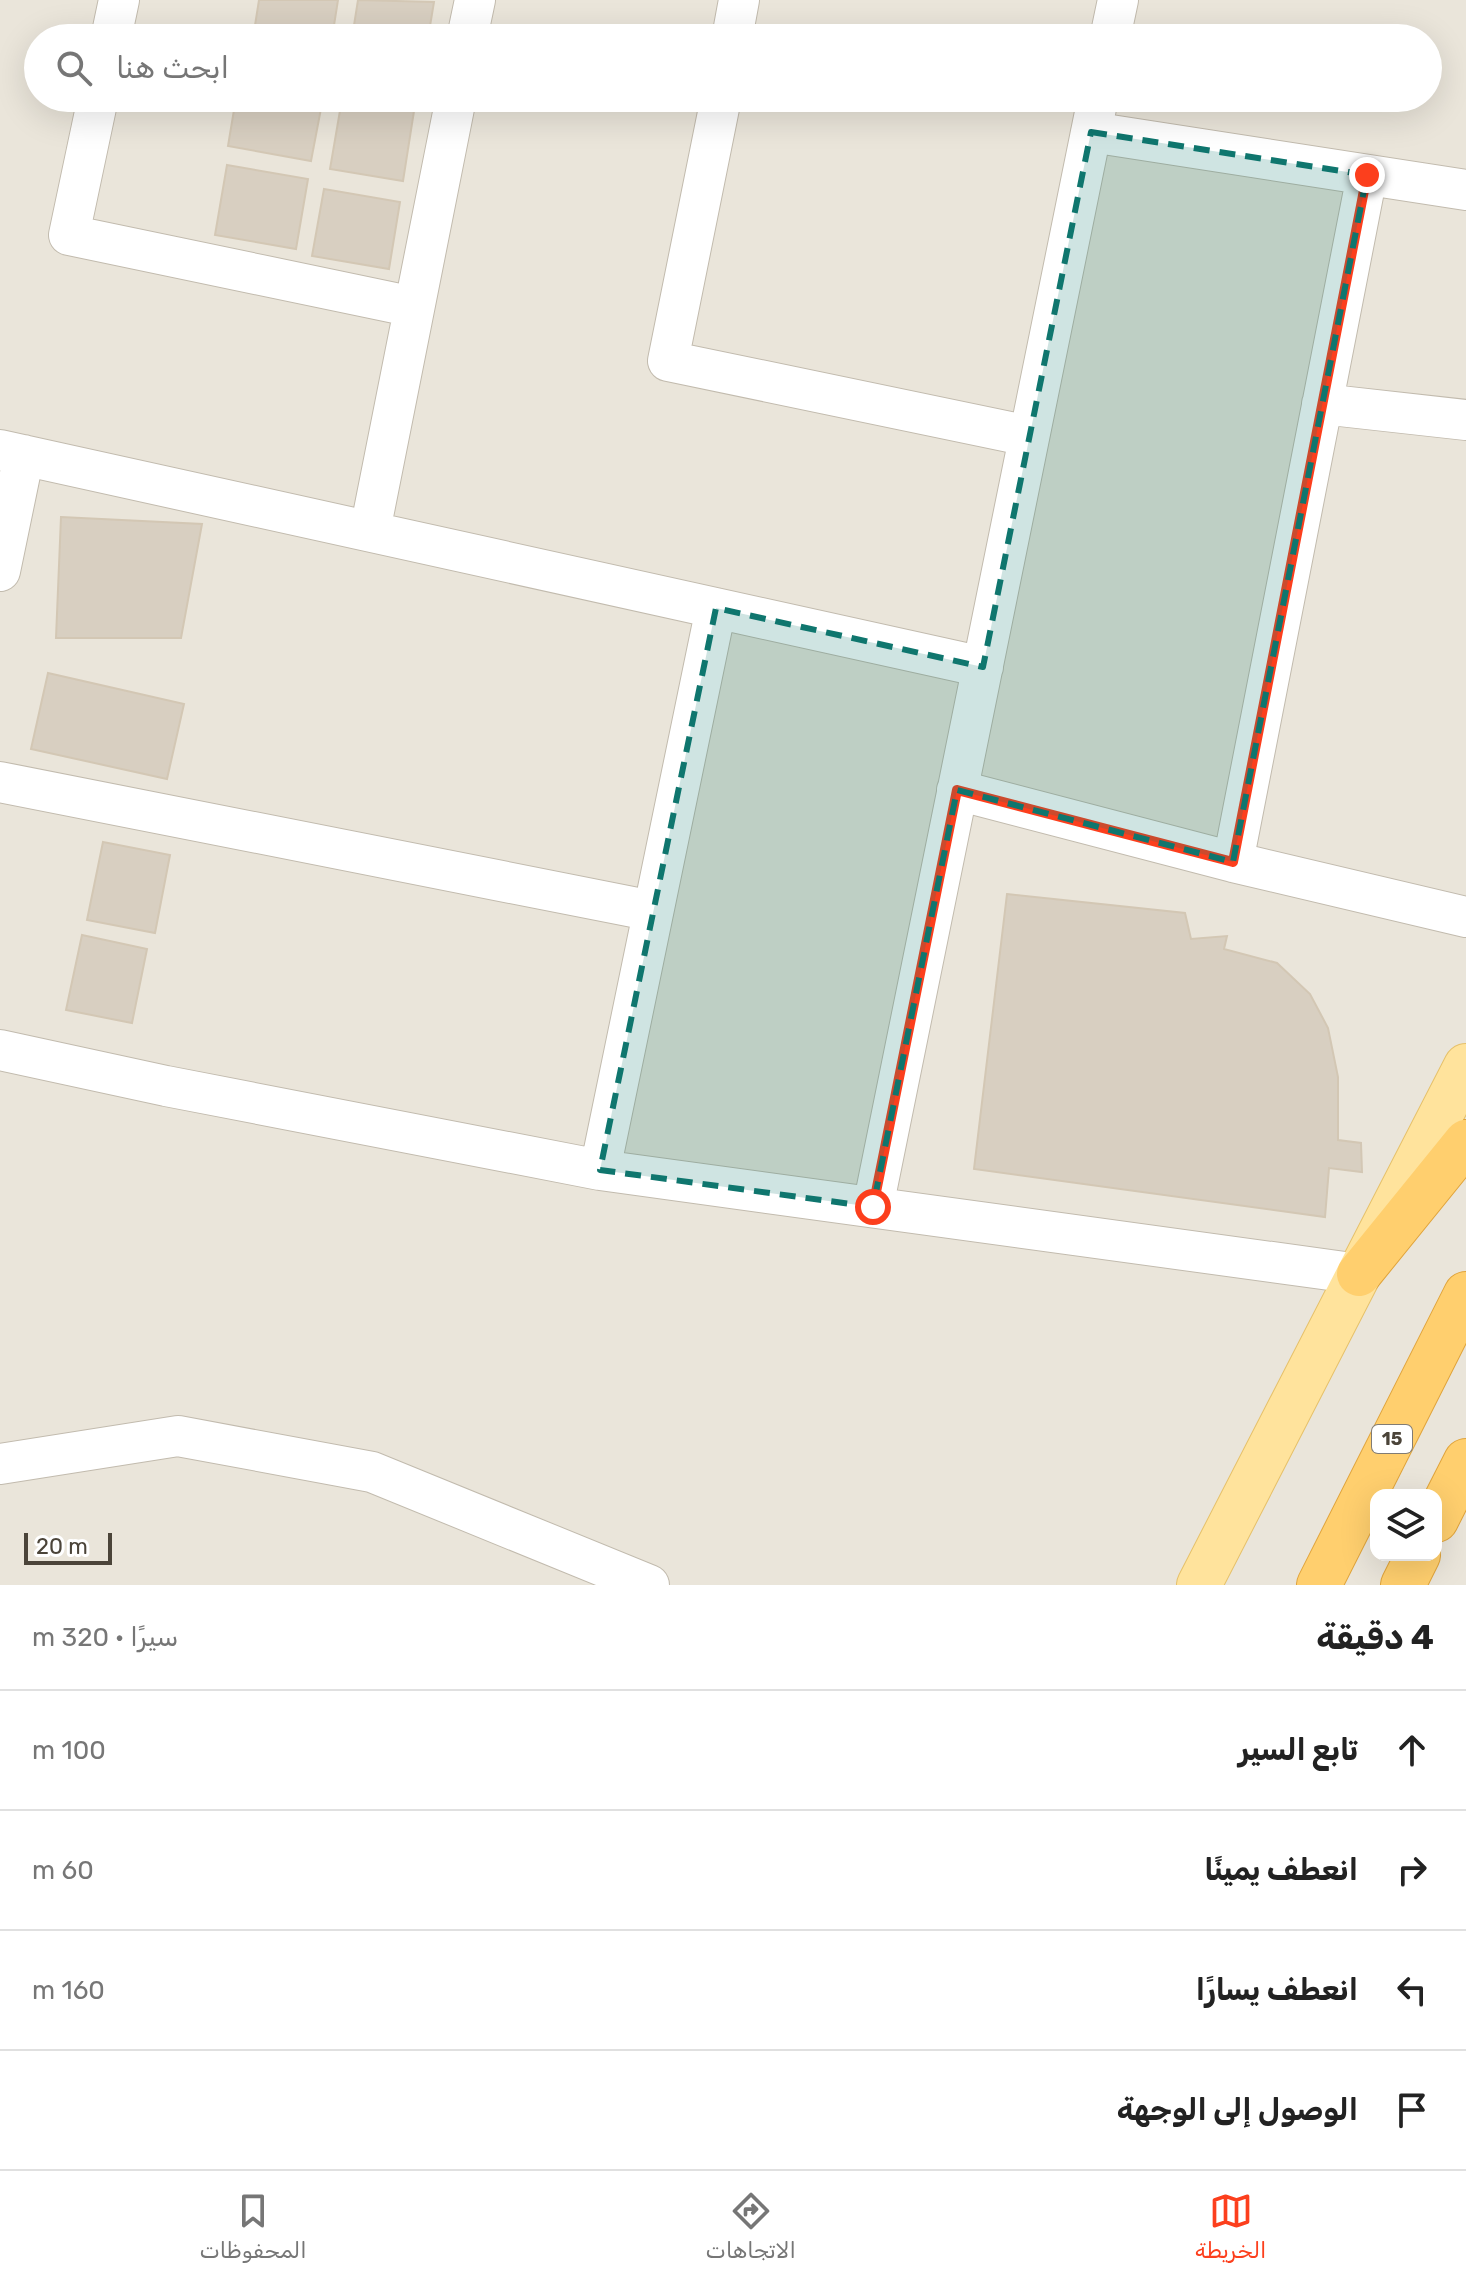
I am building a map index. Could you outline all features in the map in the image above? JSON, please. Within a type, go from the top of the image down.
[{"type":"highway","points":[[1359,1274],[1466,1142]]},
{"type":"highway","name":"15","points":[[1319,1585],[1466,1294]]},
{"type":"highway","points":[[1442,1508],[1466,1461]]},
{"type":"highway","points":[[1403,1585],[1415,1561]]},
{"type":"main road","points":[[1199,1585],[1466,1066]]},
{"type":"street","points":[[114,24],[119,0]]},
{"type":"street","points":[[470,24],[475,0]]},
{"type":"street","points":[[735,24],[739,0]]},
{"type":"street","points":[[1113,24],[1118,0]]},
{"type":"street","points":[[95,112],[69,235],[414,307]]},
{"type":"street","points":[[370,531],[453,112]]},
{"type":"street","points":[[718,112],[668,361],[1029,436]]},
{"type":"street","points":[[873,1207],[1094,115],[1367,175],[1466,190]]},
{"type":"street","points":[[1233,862],[1367,175]]},
{"type":"street","points":[[1322,404],[1466,420]]},
{"type":"street","points":[[0,571],[12,453],[983,667]]},
{"type":"street","points":[[600,1170],[716,608]]},
{"type":"street","points":[[0,782],[653,911]]},
{"type":"street","points":[[957,790],[1233,862],[1466,917]]},
{"type":"street","points":[[0,1050],[166,1086],[600,1170],[1359,1274]]},
{"type":"street","points":[[0,1464],[178,1436],[372,1472],[649,1585]]},
{"type":"highlighted area","points":[[1091,132],[1367,175],[1233,862],[957,790],[873,1207],[600,1170],[716,608],[983,667]]},
{"type":"shaded area","points":[[0,0],[1466,0],[1466,1585],[0,1585]]},
{"type":"building","points":[[259,0],[338,0],[334,24],[255,24]]},
{"type":"building","points":[[358,0],[434,2],[430,24],[354,24]]},
{"type":"building","points":[[234,112],[320,112],[311,161],[228,146]]},
{"type":"building","points":[[340,112],[414,112],[403,181],[330,169]]},
{"type":"building","points":[[227,165],[308,179],[296,249],[215,235]]},
{"type":"building","points":[[324,189],[400,202],[389,269],[312,256]]},
{"type":"building","points":[[61,517],[202,524],[181,638],[56,638]]},
{"type":"building","points":[[48,673],[184,704],[167,779],[31,749]]},
{"type":"building","points":[[103,842],[170,855],[155,933],[87,920]]},
{"type":"building","points":[[1007,894],[1185,913],[1191,939],[1227,936],[1224,949],[1277,963],[1310,994],[1328,1028],[1338,1077],[1338,1140],[1361,1143],[1362,1172],[1329,1168],[1325,1217],[974,1169]]},
{"type":"building","points":[[82,935],[147,949],[132,1023],[66,1010]]},
{"type":"route","points":[[873,1207],[957,790],[1233,862],[1367,175]]}]
